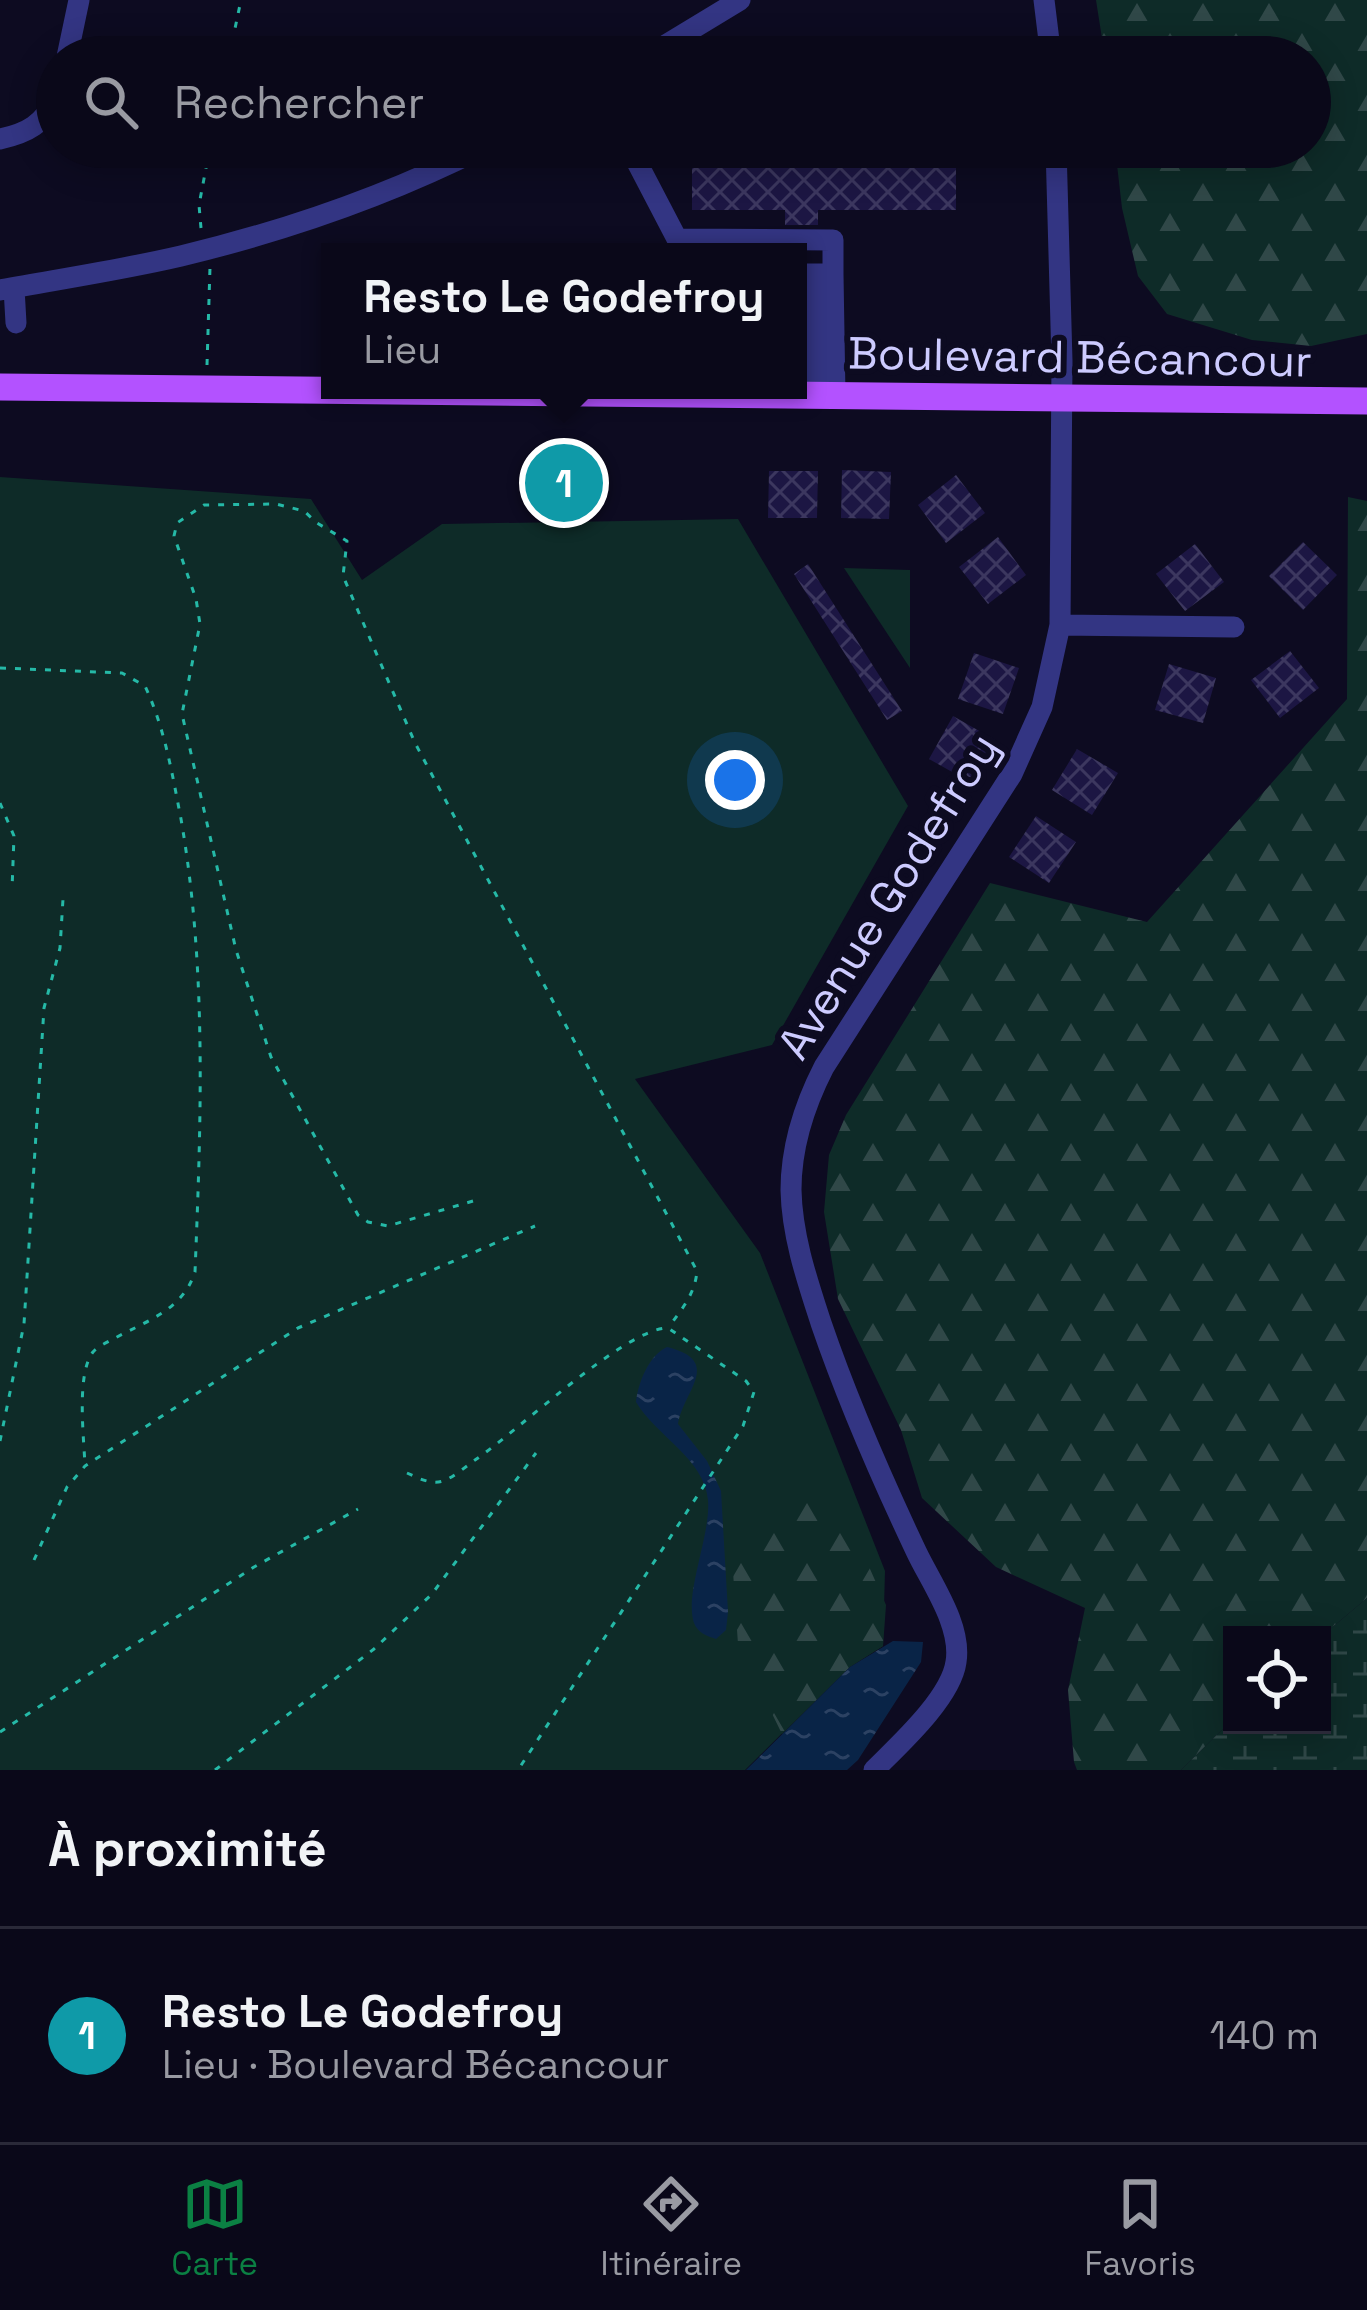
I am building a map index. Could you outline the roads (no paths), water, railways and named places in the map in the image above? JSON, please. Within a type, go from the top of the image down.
[{"type":"main road","name":"Boulevard Bécancour","points":[[0,387],[321,390]]},
{"type":"main road","name":"Boulevard Bécancour","points":[[807,396],[1367,401]]},
{"type":"street","points":[[71,36],[79,0]]},
{"type":"street","points":[[681,36],[740,0]]},
{"type":"street","points":[[1044,0],[1048,36]]},
{"type":"street","points":[[0,139],[36,126]]},
{"type":"street","points":[[16,322],[7,289],[184,255],[286,226],[437,168]]},
{"type":"street","points":[[640,168],[677,239],[736,243]]},
{"type":"street","name":"Avenue Godefroy","points":[[874,1770],[946,1687],[956,1666],[957,1647],[866,1442],[812,1297],[794,1222],[791,1179],[807,1106],[824,1067],[1022,757],[1046,693],[1060,625],[1056,168]]},
{"type":"street","points":[[807,243],[833,240],[815,274],[826,396]]},
{"type":"street","points":[[1060,625],[1234,627]]},
{"type":"water","points":[[667,1347],[684,1353],[697,1369],[678,1424],[707,1461],[721,1491],[728,1612],[726,1630],[716,1639],[698,1629],[692,1611],[708,1514],[705,1485],[689,1460],[636,1402],[646,1370]]},
{"type":"water","points":[[893,1641],[923,1642],[921,1662],[847,1770],[746,1770],[850,1667]]},
{"type":"place","name":"Resto Le Godefroy","points":[[564,483]]}]
